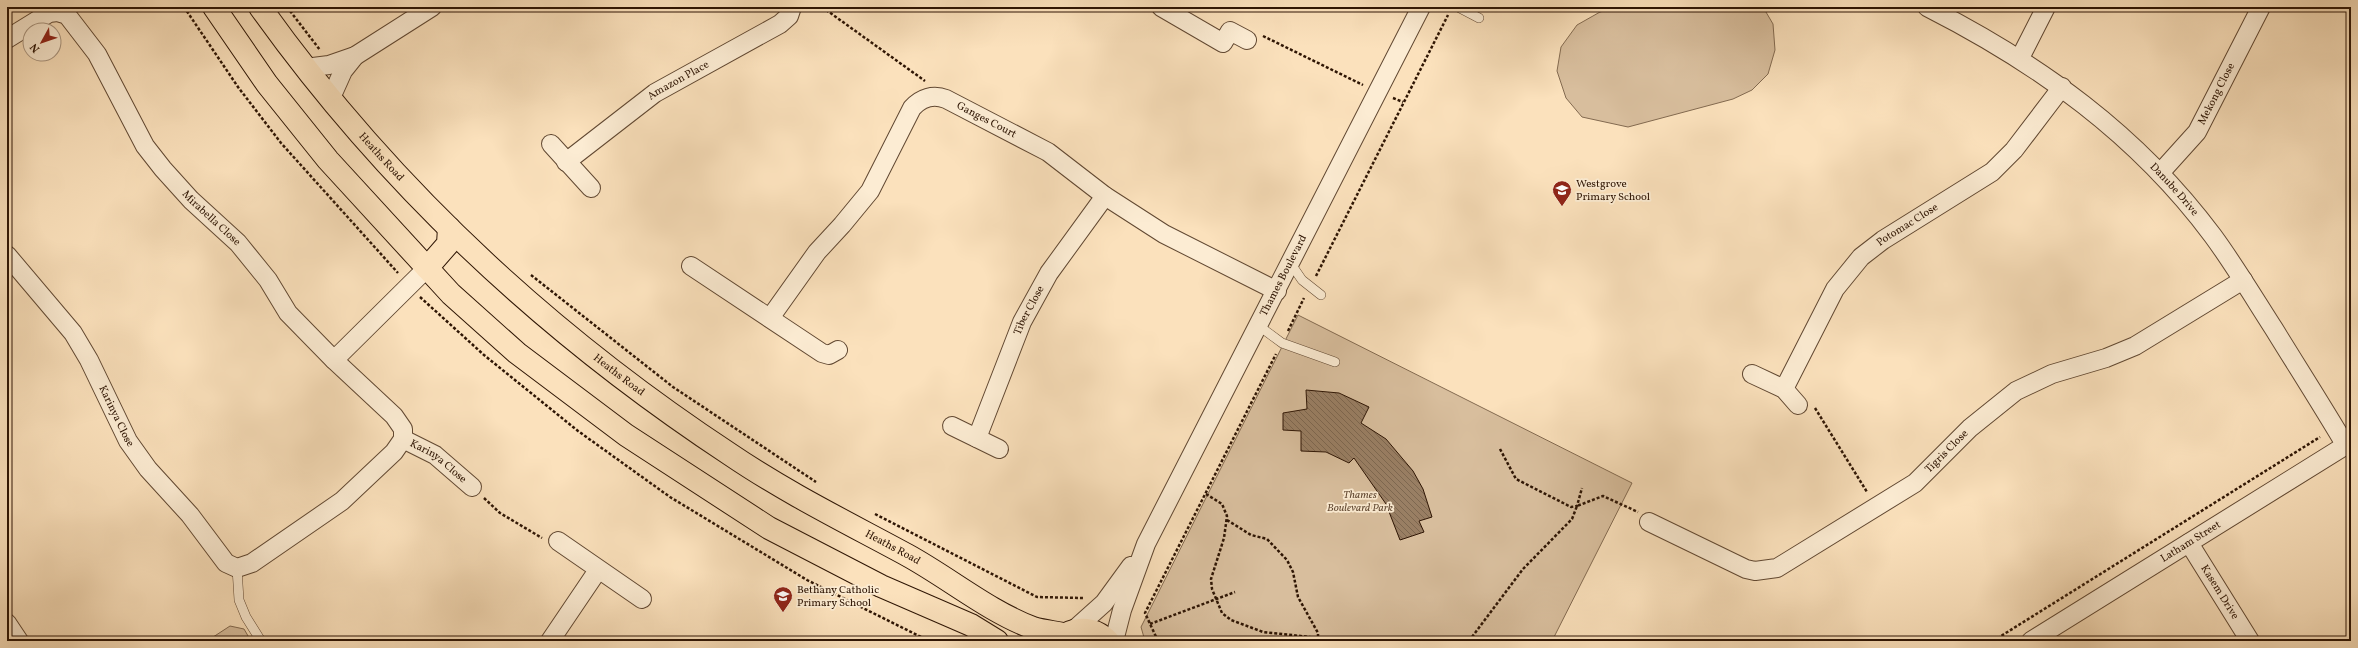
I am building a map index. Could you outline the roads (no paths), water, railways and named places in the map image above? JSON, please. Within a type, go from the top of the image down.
[{"type":"main road","points":[[214,7],[292,116],[372,210],[487,328],[517,353],[626,435],[769,528],[833,563],[916,603],[971,626],[998,641]]},
{"type":"main road","name":"Heaths Road","points":[[260,7],[330,100],[394,172],[482,260],[593,357],[732,456],[795,495],[910,557],[997,611],[1036,629],[1064,635],[1094,631],[1108,641]]},
{"type":"main road","points":[[428,268],[448,244],[449,228]]},
{"type":"street","name":"Amazon Place","points":[[566,162],[654,93],[780,24],[789,16],[792,7]]},
{"type":"street","points":[[1161,7],[1223,43],[1230,31],[1253,37]]},
{"type":"street","name":"Thames Boulevard","points":[[1114,641],[1122,610],[1146,544],[1277,292],[1373,97],[1421,7]]},
{"type":"street","name":"Danube Drive","points":[[1927,7],[2020,58],[2062,87],[2092,109],[2160,173],[2212,235],[2243,280],[2335,428],[2348,444]]},
{"type":"street","points":[[2020,58],[2046,7]]},
{"type":"street","name":"Mekong Close","points":[[2160,173],[2197,132],[2261,7]]},
{"type":"street","points":[[306,68],[332,64],[355,56],[424,9]]},
{"type":"street","name":"Mirabella Close","points":[[7,39],[48,13],[57,12],[67,15],[97,54],[145,146],[162,169],[191,200],[238,243],[268,280],[288,312],[334,360]]},
{"type":"street","points":[[330,100],[343,71],[355,56]]},
{"type":"street","name":"Potomac Close","points":[[1784,389],[1835,289],[1861,257],[1883,240],[1992,172],[2014,150],[2062,87]]},
{"type":"street","name":"Ganges Court","points":[[770,318],[817,252],[870,191],[912,108],[929,97],[946,99],[1048,152],[1105,196],[1164,234],[1277,292]]},
{"type":"street","points":[[551,144],[591,188]]},
{"type":"street","name":"Tiber Close","points":[[977,438],[1022,322],[1049,272],[1105,196]]},
{"type":"street","name":"Karinya Close","points":[[7,255],[73,334],[89,360],[128,440],[148,469],[190,515],[220,557],[231,567],[237,568],[252,563],[289,539],[342,501],[394,452],[403,439],[403,429],[394,416],[334,360]]},
{"type":"street","points":[[690,266],[770,318],[814,355],[829,355],[838,350]]},
{"type":"street","points":[[334,360],[428,268]]},
{"type":"street","name":"Tigris Close","points":[[1649,522],[1736,565],[1755,571],[1766,571],[1786,564],[1915,483],[1970,428],[2016,391],[2052,374],[2106,358],[2135,346],[2243,280]]},
{"type":"street","points":[[1752,374],[1784,389],[1805,405]]},
{"type":"street","points":[[952,426],[1000,449]]},
{"type":"street","name":"Karinya Close","points":[[403,439],[435,455],[472,487]]},
{"type":"street","name":"Latham Street","points":[[2031,641],[2348,444]]},
{"type":"street","points":[[558,541],[642,599]]},
{"type":"street","name":"Thames Boulevard","points":[[1064,635],[1104,603],[1146,544]]},
{"type":"street","name":"Kasem Drive","points":[[2189,544],[2250,641]]},
{"type":"street","points":[[550,641],[598,570]]},
{"type":"street","points":[[7,623],[19,641]]},
{"type":"lane","points":[[1458,7],[1479,18]]},
{"type":"lane","points":[[1291,264],[1302,280],[1321,295]]},
{"type":"lane","points":[[1259,326],[1282,343],[1335,362]]},
{"type":"lane","points":[[237,568],[239,600],[246,617],[261,641]]},
{"type":"place","name":"Westgrove Primary School","points":[[1562,207]]},
{"type":"place","name":"Bethany Catholic Primary School","points":[[783,613]]},
{"type":"park label","name":"Thames Boulevard Park","points":[[1360,501]]}]
